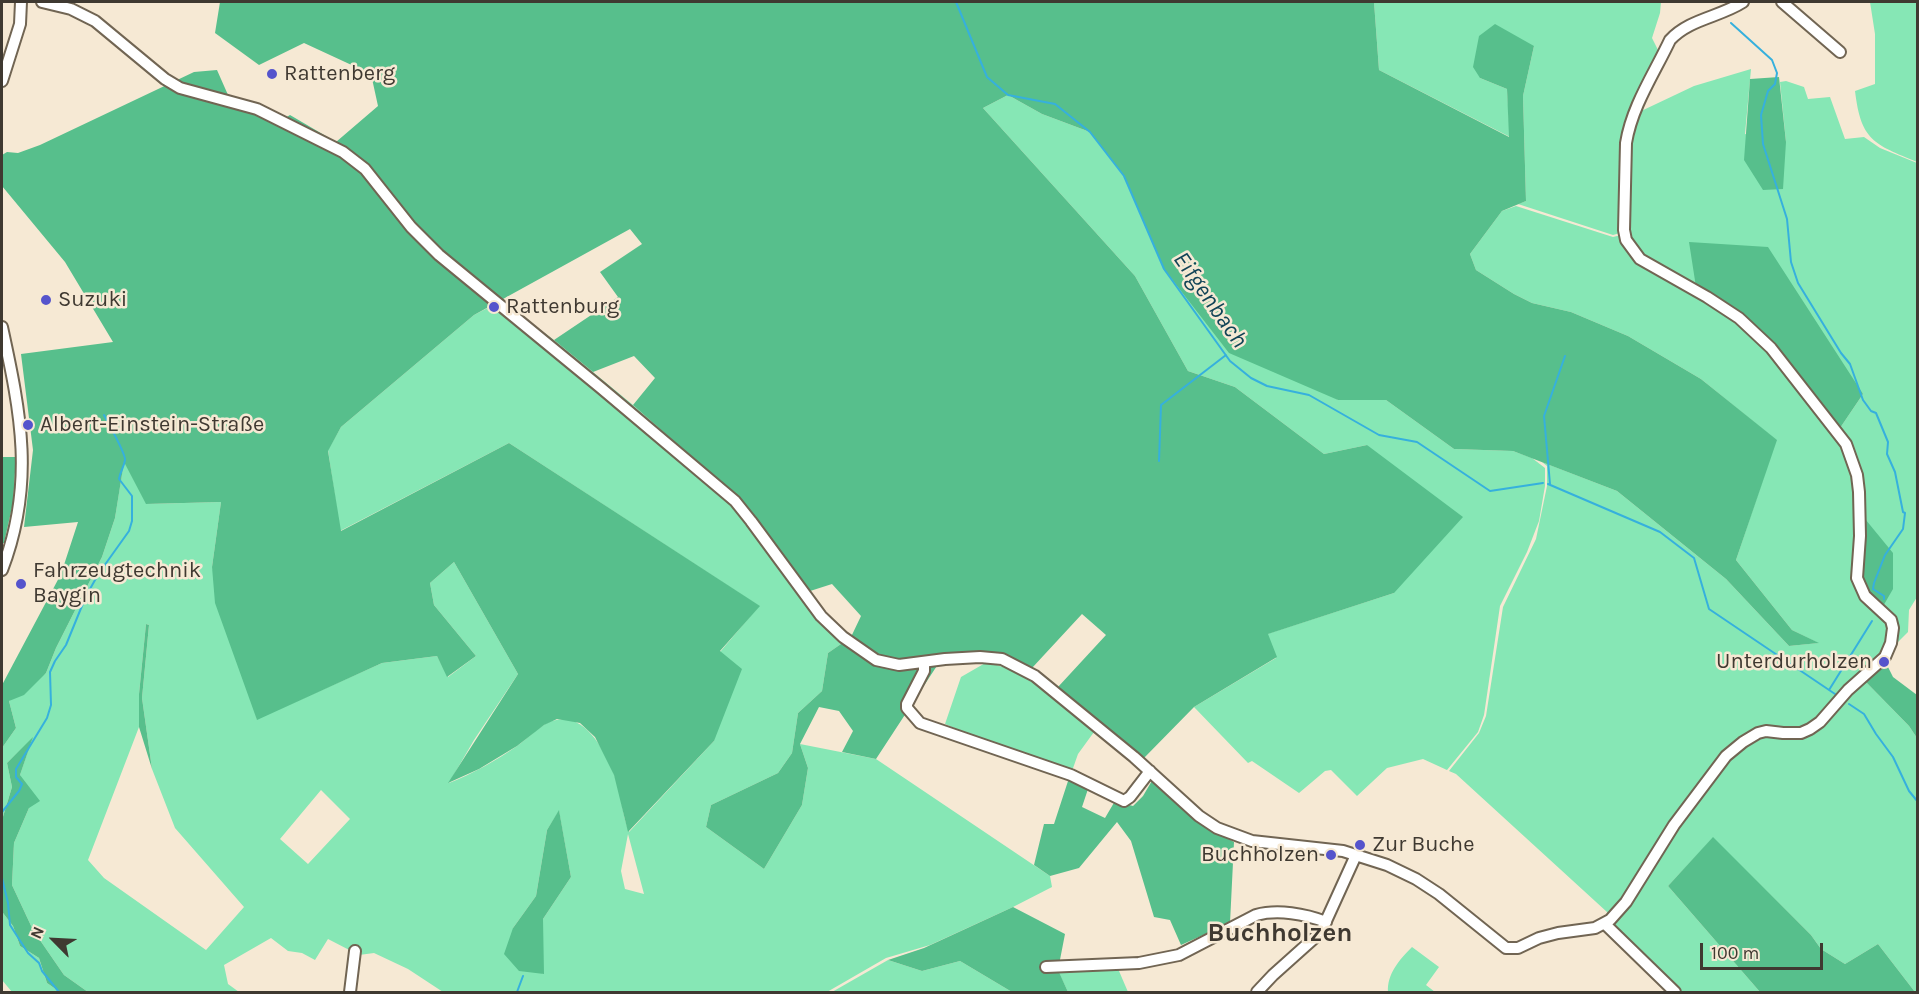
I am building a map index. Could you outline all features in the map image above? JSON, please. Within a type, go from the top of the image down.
[{"type":"street","points":[[2,81],[20,24],[21,2]]},
{"type":"street","points":[[42,2],[71,9],[95,21],[165,79],[180,88],[257,109],[355,160],[375,180],[411,227],[439,255],[735,501],[816,610],[834,629],[868,657],[882,663],[899,665],[980,657],[1002,658],[1024,669],[1094,723],[1199,816],[1217,828],[1234,836],[1257,842],[1333,849],[1387,865],[1416,879],[1461,911],[1506,948],[1518,948],[1548,935],[1595,928],[1605,924],[1626,902],[1674,825],[1726,756],[1758,733],[1766,731],[1783,734],[1801,733],[1810,729],[1820,722],[1848,690],[1885,657],[1891,644],[1893,628],[1886,615],[1865,596],[1857,578],[1860,536],[1859,492],[1857,475],[1846,444],[1771,348],[1747,326],[1707,297],[1640,259],[1626,240],[1624,230],[1628,129],[1636,106],[1670,40],[1677,33],[1694,23],[1719,15],[1743,2]]},
{"type":"street","points":[[1782,2],[1840,52]]},
{"type":"street","points":[[2,327],[19,414],[22,462],[17,517],[2,570]]},
{"type":"street","points":[[924,662],[924,671],[907,704],[907,708],[920,723],[1071,775],[1124,801],[1130,797],[1150,771]]},
{"type":"street","points":[[1257,993],[1273,975],[1321,932],[1356,855]]},
{"type":"street","points":[[1046,967],[1138,963],[1179,955],[1264,913],[1301,914],[1326,922]]},
{"type":"street","points":[[1605,924],[1675,993]]},
{"type":"street","points":[[350,993],[355,951]]},
{"type":"green space","points":[[220,2],[1374,2],[1379,70],[1509,137],[1507,89],[1480,78],[1473,67],[1479,36],[1495,24],[1534,46],[1523,96],[1526,201],[1502,211],[1470,254],[1476,270],[1532,303],[1571,312],[1628,336],[1701,379],[1777,440],[1736,560],[1792,630],[1819,643],[1789,646],[1726,579],[1617,491],[1513,451],[1454,449],[1386,400],[1338,400],[1229,353],[1164,269],[1124,176],[1090,132],[1042,114],[1008,95],[983,108],[1135,276],[1188,371],[1235,387],[1324,454],[1367,445],[1463,517],[1394,593],[1268,634],[1277,657],[1194,707],[1144,758],[1058,687],[1106,635],[1082,614],[1032,668],[989,655],[968,653],[944,655],[876,759],[842,752],[853,731],[839,711],[819,707],[800,744],[808,768],[802,805],[764,869],[706,827],[711,805],[778,773],[792,753],[798,713],[822,691],[828,653],[851,637],[861,616],[832,584],[807,592],[747,506],[633,405],[655,378],[634,356],[593,372],[554,340],[618,297],[600,272],[642,244],[630,229],[474,315],[341,427],[328,451],[341,531],[509,443],[760,606],[720,651],[742,669],[714,741],[628,832],[614,775],[595,737],[580,723],[557,719],[544,725],[517,746],[479,769],[448,783],[518,674],[454,562],[430,583],[434,605],[476,656],[447,677],[437,656],[382,663],[257,720],[215,603],[212,567],[221,502],[146,504],[124,462],[115,518],[102,557],[56,648],[46,673],[24,695],[9,701],[16,728],[2,748],[2,685],[61,574],[78,522],[24,527],[33,450],[21,354],[113,342],[65,262],[2,186],[2,155],[7,152],[18,153],[40,145],[194,72],[217,70],[232,104],[277,123],[290,115],[336,142],[378,106],[371,74],[304,43],[259,65],[215,33]]},
{"type":"green space","points":[[1374,2],[1661,2],[1652,38],[1660,54],[1633,105],[1620,233],[1613,235],[1518,204],[1526,201],[1523,96],[1534,46],[1480,78],[1507,89],[1510,137],[1379,70]]},
{"type":"green space","points":[[1870,2],[1917,2],[1917,162],[1880,145],[1866,131],[1861,121],[1855,91],[1875,84],[1875,34]]},
{"type":"green space","points":[[1751,69],[1745,134],[1786,142],[1780,82],[1786,81],[1804,87],[1808,99],[1830,97],[1845,139],[1864,137],[1880,148],[1917,163],[1917,597],[1909,610],[1908,632],[1888,652],[1895,628],[1882,608],[1861,514],[1861,493],[1838,431],[1863,394],[1718,301],[1647,260],[1635,248],[1630,236],[1628,182],[1637,113],[1694,86]]},
{"type":"green space","points":[[1779,77],[1786,142],[1783,189],[1763,190],[1744,160],[1750,79]]},
{"type":"green space","points":[[1008,95],[1042,114],[1090,132],[1124,176],[1164,269],[1338,400],[1386,400],[1454,449],[1513,451],[1532,458],[1545,468],[1545,486],[1539,521],[1527,552],[1500,606],[1484,715],[1478,732],[1447,770],[1423,759],[1387,768],[1357,796],[1331,770],[1325,771],[1299,793],[1252,761],[1248,763],[1194,707],[1276,658],[1267,634],[1394,593],[1367,445],[1324,454],[1235,387],[1188,371],[1135,276],[983,108]]},
{"type":"green space","points":[[1516,206],[1613,237],[1621,235],[1629,253],[1638,262],[1738,321],[1769,350],[1844,446],[1855,476],[1856,579],[1889,621],[1884,655],[1808,728],[1742,740],[1634,887],[1609,917],[1607,912],[1456,774],[1449,771],[1479,733],[1486,716],[1503,607],[1536,539],[1547,486],[1547,466],[1542,462],[1617,491],[1726,579],[1789,646],[1818,643],[1792,630],[1736,560],[1776,440],[1701,379],[1628,336],[1571,312],[1532,303],[1476,270],[1470,254],[1502,211]]},
{"type":"green space","points":[[1689,242],[1768,247],[1863,394],[1838,431],[1773,346],[1696,287]]},
{"type":"green space","points":[[501,301],[554,340],[633,405],[747,506],[828,619],[851,637],[828,653],[822,691],[798,713],[792,753],[778,773],[711,805],[706,827],[764,869],[802,805],[808,768],[800,744],[876,759],[1050,876],[1052,887],[930,945],[886,958],[827,992],[443,992],[408,969],[374,953],[359,955],[328,939],[315,960],[302,953],[288,951],[271,938],[224,965],[228,984],[239,992],[88,992],[64,975],[33,930],[12,885],[14,843],[29,808],[20,775],[32,739],[7,763],[12,787],[2,820],[2,748],[16,728],[9,701],[46,673],[56,648],[102,557],[115,518],[124,461],[147,504],[221,502],[212,567],[257,719],[382,663],[437,656],[448,677],[476,656],[434,605],[430,583],[454,562],[518,674],[474,740],[449,783],[501,756],[547,723],[559,719],[571,720],[590,732],[604,752],[616,781],[629,832],[714,741],[720,652],[759,606],[509,443],[340,531],[328,450],[341,427],[474,315]],"holes":[[[146,624],[149,625],[142,698],[152,769],[175,828],[244,907],[206,950],[104,878],[88,860],[139,727],[139,694]],[[321,790],[350,819],[308,864],[280,839]],[[559,811],[571,877],[543,919],[543,974],[513,928],[536,896],[547,830]],[[628,834],[644,894],[625,889],[621,871]]]},
{"type":"green space","points":[[2,457],[16,457],[13,503],[4,543],[2,543]]},
{"type":"green space","points":[[1861,514],[1893,553],[1893,589],[1882,608],[1862,587]]},
{"type":"green space","points":[[146,624],[149,625],[142,698],[152,769],[139,727],[139,694]]},
{"type":"green space","points":[[1884,659],[1893,677],[1917,695],[1917,738],[1909,726],[1864,680]]},
{"type":"green space","points":[[987,662],[1028,675],[1094,732],[1078,754],[1072,771],[982,740],[945,724],[961,677]]},
{"type":"green space","points":[[1864,680],[1909,726],[1917,738],[1917,992],[1878,944],[1845,964],[1821,949],[1811,935],[1713,838],[1668,886],[1760,992],[1678,992],[1614,932],[1612,922],[1676,828],[1729,757],[1759,735],[1802,736]]},
{"type":"green space","points":[[33,737],[20,775],[40,801],[29,808],[14,843],[12,885],[33,930],[64,975],[88,992],[60,992],[47,983],[39,958],[20,946],[13,926],[3,913],[2,820],[12,787],[7,763]]},
{"type":"green space","points":[[1069,778],[1089,786],[1082,807],[1105,818],[1115,801],[1133,806],[1143,796],[1153,779],[1200,823],[1234,842],[1230,923],[1181,945],[1170,920],[1154,917],[1131,841],[1117,822],[1079,868],[1050,876],[1034,865],[1044,824],[1054,824]]},
{"type":"green space","points":[[559,810],[571,877],[543,919],[544,974],[519,971],[504,954],[513,928],[536,896],[547,830]]},
{"type":"green space","points":[[1713,837],[1811,935],[1821,949],[1845,964],[1878,944],[1915,992],[1760,992],[1668,886]]},
{"type":"green space","points":[[2,904],[3,913],[13,926],[20,946],[39,958],[47,983],[60,992],[12,992],[2,980]]},
{"type":"green space","points":[[1013,907],[1065,934],[1058,970],[1068,992],[1012,992],[960,961],[922,971],[888,960],[924,948]]},
{"type":"green space","points":[[1412,947],[1439,967],[1426,985],[1435,992],[1388,992],[1392,973],[1398,962]]},
{"type":"green space","points":[[888,960],[922,971],[960,961],[1012,992],[832,992]]},
{"type":"green space","points":[[1116,964],[1128,992],[1068,992],[1058,971]]},
{"type":"waterway","name":"Eifgenbach","points":[[956,2],[987,77],[1008,95],[1055,104],[1090,132],[1124,176],[1164,269],[1230,361],[1251,378],[1267,386],[1309,395],[1379,435],[1417,442],[1490,491],[1543,483]]},
{"type":"waterway","points":[[1731,23],[1772,60],[1777,73],[1775,84],[1768,91],[1761,115],[1763,144],[1787,219],[1791,262],[1798,283],[1850,364],[1863,400],[1871,411],[1876,413],[1888,442],[1887,454],[1895,472],[1905,513],[1903,529],[1885,555],[1874,583],[1873,589],[1884,596],[1884,599]]},
{"type":"waterway","points":[[1159,461],[1161,405],[1226,355]]},
{"type":"waterway","points":[[1550,484],[1544,416],[1565,356]]},
{"type":"waterway","points":[[2,812],[19,791],[22,784],[16,777],[16,769],[47,718],[51,705],[50,672],[66,645],[86,596],[99,573],[129,531],[132,521],[132,496],[119,479],[125,457],[104,415]]},
{"type":"waterway","name":"Eifgenbach","points":[[1548,484],[1660,532],[1694,558],[1709,609],[1835,694]]},
{"type":"waterway","points":[[1829,690],[1872,621]]},
{"type":"waterway","name":"Eifgenbach","points":[[1849,704],[1864,714],[1893,757],[1909,791],[1918,802]]},
{"type":"waterway","points":[[2,878],[10,925],[28,953],[39,963],[42,971],[59,992]]},
{"type":"waterway","points":[[517,992],[523,976]]},
{"type":"place","name":"Rattenberg","points":[[272,74]]},
{"type":"place","name":"Suzuki","points":[[46,300]]},
{"type":"place","name":"Rattenburg","points":[[494,307]]},
{"type":"place","name":"Albert-Einstein-Straße","points":[[28,425]]},
{"type":"place","name":"Fahrzeugtechnik Baygin","points":[[21,584]]},
{"type":"place","name":"Unterdurholzen","points":[[1884,662]]},
{"type":"place","name":"Zur Buche","points":[[1360,845]]},
{"type":"place","name":"Buchholzen","points":[[1331,855]]},
{"type":"district","name":"Buchholzen","points":[[1280,934]]}]
